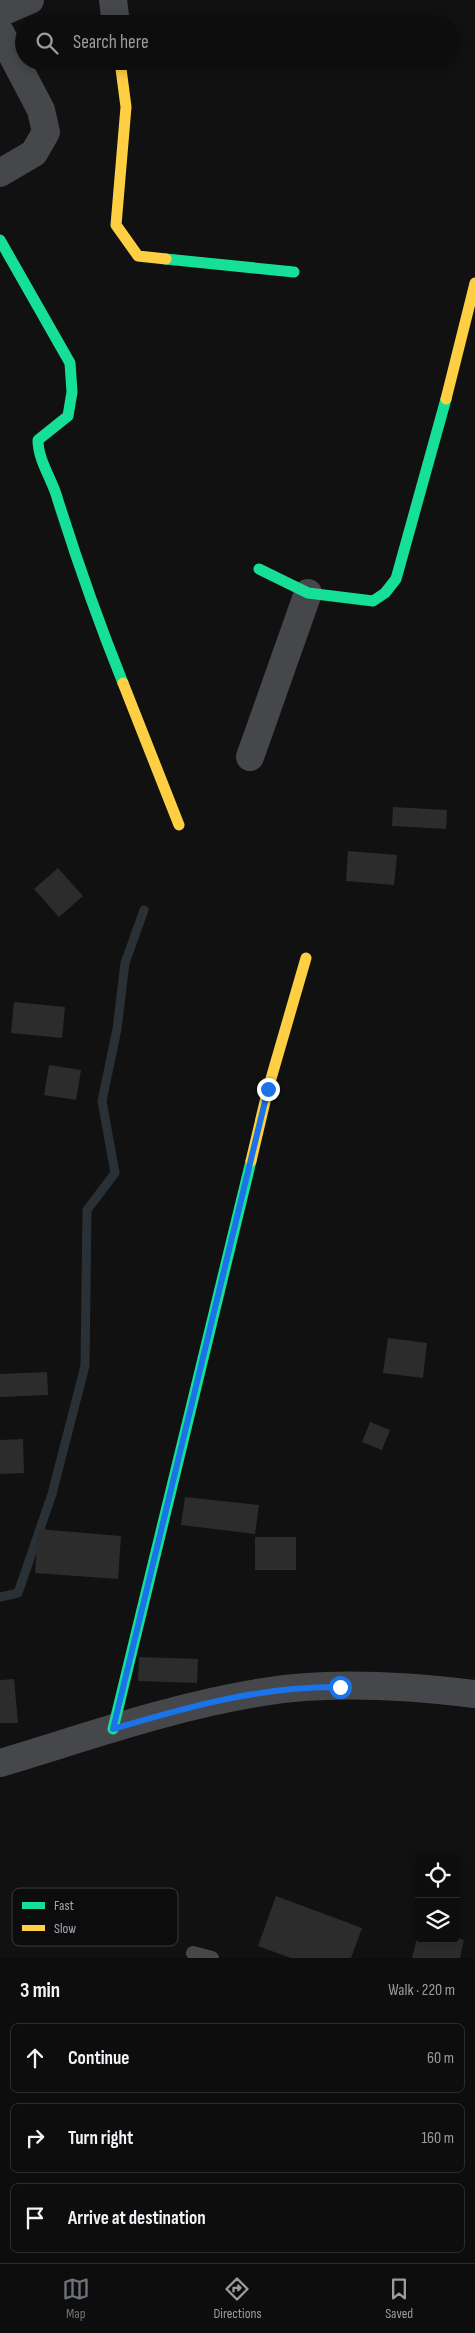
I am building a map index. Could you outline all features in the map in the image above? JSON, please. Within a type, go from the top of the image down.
[{"type":"street","points":[[0,13],[30,0]]},
{"type":"street","points":[[113,0],[115,15]]},
{"type":"street","points":[[0,32],[15,60]]},
{"type":"street","points":[[0,173],[34,153],[46,132],[42,110],[20,70]]},
{"type":"street","points":[[121,70],[126,107],[116,225],[138,256],[294,272]]},
{"type":"street","points":[[0,240],[70,363],[72,392],[68,416],[38,440],[38,453],[49,474],[90,601],[179,825]]},
{"type":"street","points":[[259,569],[308,594],[373,601],[385,593],[396,579],[431,457],[475,282]]},
{"type":"street","points":[[250,758],[308,594]]},
{"type":"street","points":[[113,1729],[268,1089],[306,958]]},
{"type":"street","points":[[0,1763],[180,1709],[264,1692],[322,1687],[431,1689],[475,1694]]},
{"type":"lane","points":[[193,1953],[212,1958]]},
{"type":"building","points":[[393,807],[447,810],[446,829],[392,826]]},
{"type":"building","points":[[348,851],[397,855],[394,885],[346,881]]},
{"type":"building","points":[[58,868],[83,896],[59,917],[34,889]]},
{"type":"building","points":[[14,1002],[65,1007],[62,1038],[11,1033]]},
{"type":"building","points":[[49,1065],[81,1070],[76,1100],[44,1095]]},
{"type":"building","points":[[388,1338],[427,1343],[423,1378],[383,1373]]},
{"type":"building","points":[[47,1372],[48,1395],[0,1397],[0,1374]]},
{"type":"building","points":[[370,1422],[390,1430],[382,1450],[362,1442]]},
{"type":"building","points":[[23,1439],[24,1473],[0,1474],[0,1440]]},
{"type":"building","points":[[185,1497],[259,1505],[255,1534],[181,1525]]},
{"type":"building","points":[[38,1529],[121,1536],[118,1579],[35,1573]]},
{"type":"building","points":[[255,1537],[296,1537],[296,1570],[255,1570]]},
{"type":"building","points":[[139,1657],[198,1659],[197,1683],[138,1681]]},
{"type":"building","points":[[14,1679],[18,1723],[0,1723],[0,1680]]},
{"type":"building","points":[[276,1896],[362,1928],[351,1958],[291,1958],[258,1946]]},
{"type":"building","points":[[460,1938],[464,1940],[460,1958],[412,1958],[416,1943],[460,1943]]},
{"type":"waterway","points":[[0,1597],[18,1593],[52,1494],[85,1366],[87,1210],[115,1173],[102,1101],[117,1029],[125,963],[144,910]]},
{"type":"traffic: fast","points":[[0,240],[70,363],[72,392],[68,416],[38,440],[39,447],[42,461],[56,494],[71,542],[123,683]]},
{"type":"traffic: fast","points":[[166,259],[294,272]]},
{"type":"traffic: fast","points":[[259,569],[308,593],[373,601],[385,593],[396,579],[446,399]]},
{"type":"traffic: fast","points":[[113,1729],[251,1161]]},
{"type":"traffic: slow","points":[[121,70],[126,107],[116,225],[138,256],[166,259]]},
{"type":"traffic: slow","points":[[446,399],[475,283]]},
{"type":"traffic: slow","points":[[123,683],[179,825]]},
{"type":"traffic: slow","points":[[251,1161],[268,1089],[306,958]]},
{"type":"route","points":[[268,1089],[113,1729],[180,1709],[264,1692],[340,1687]]}]
